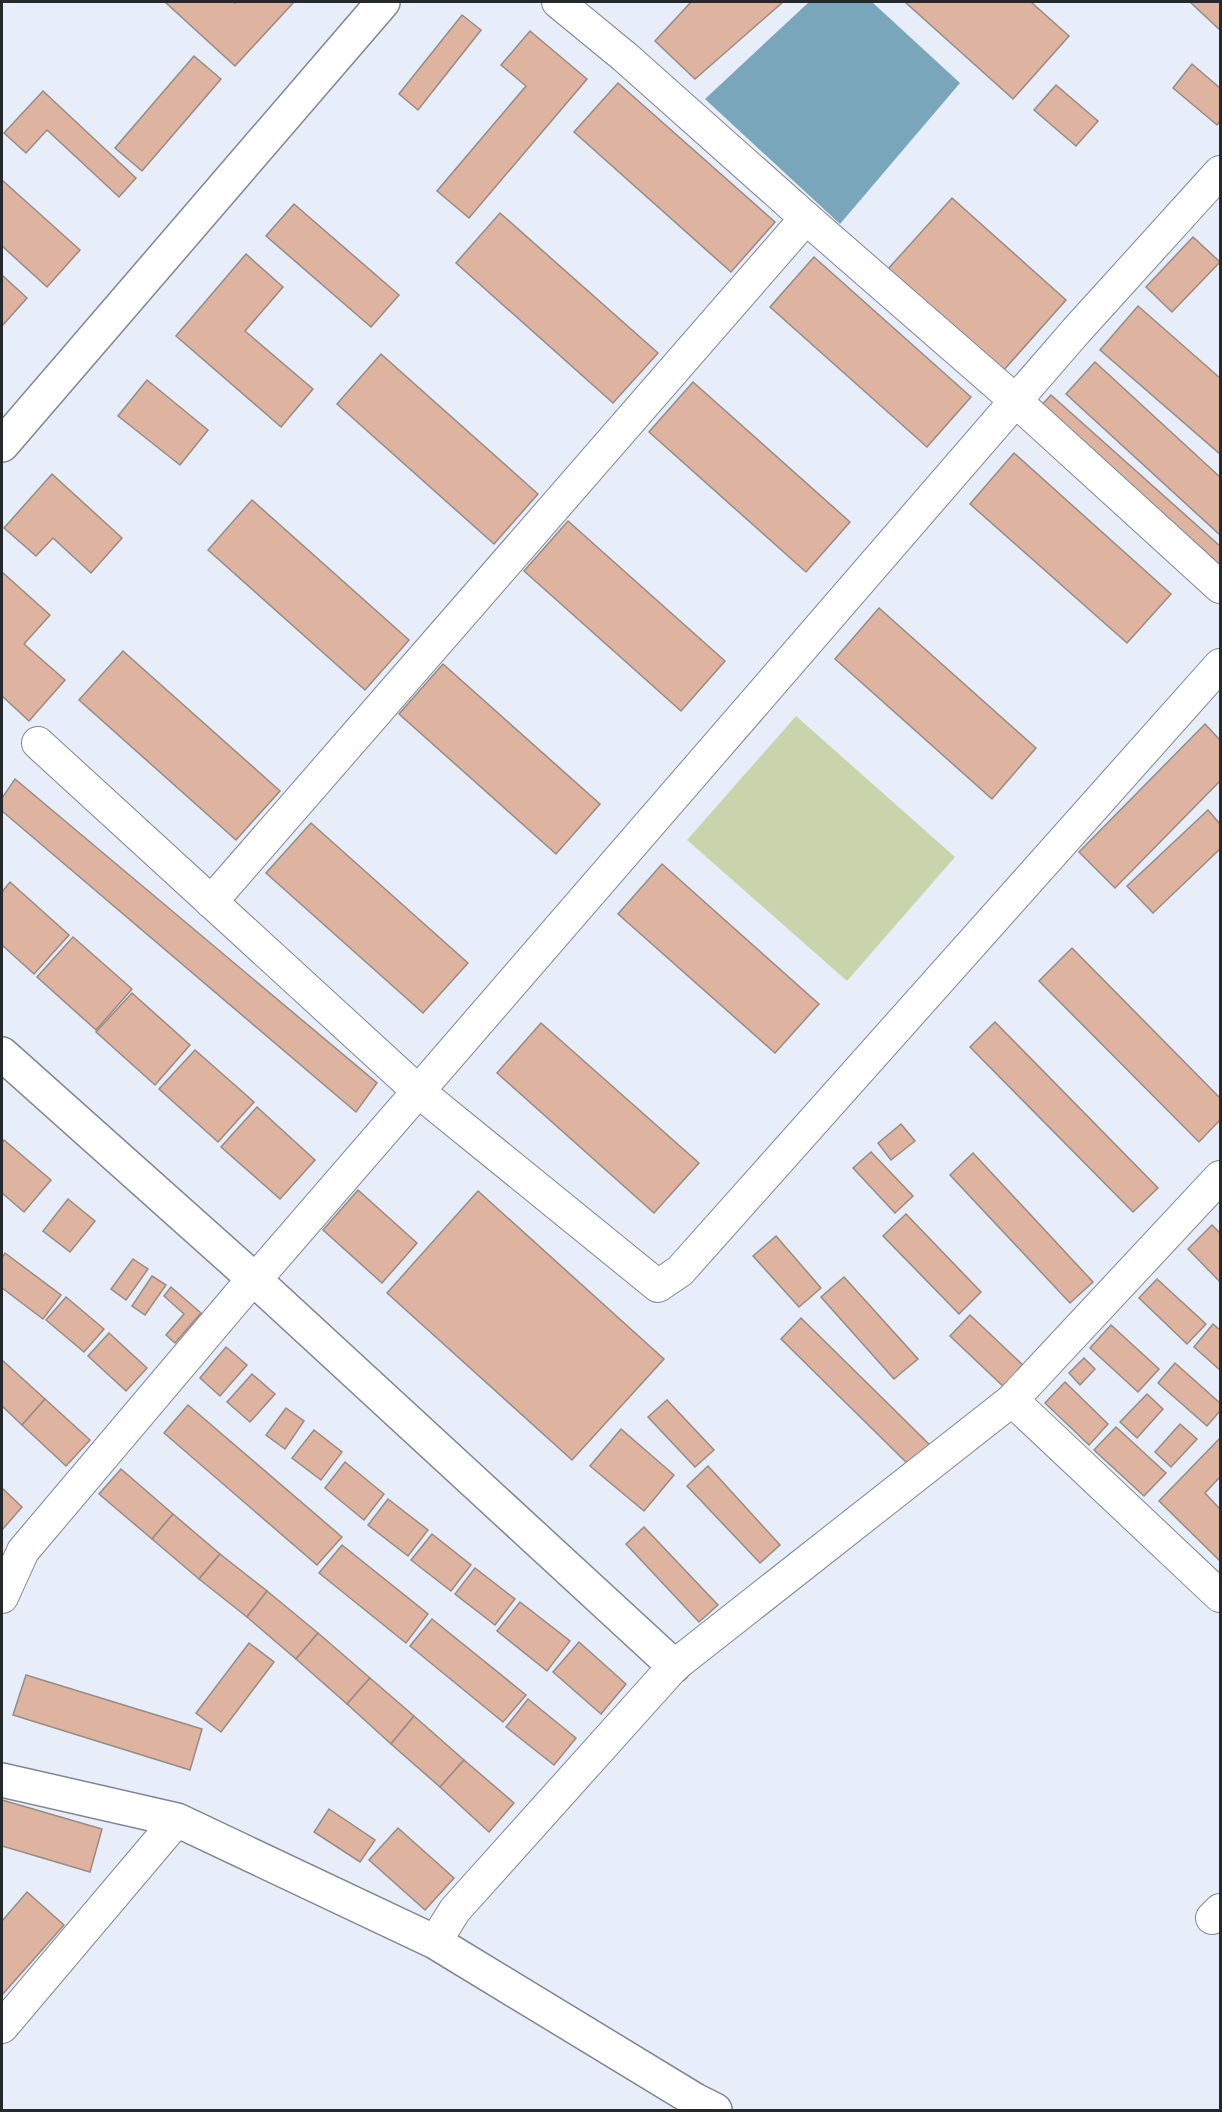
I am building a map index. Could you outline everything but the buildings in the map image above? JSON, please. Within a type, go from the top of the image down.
[{"type":"street","points":[[2,446],[384,2]]},
{"type":"street","points":[[558,2],[625,57],[1016,401],[1221,586]]},
{"type":"street","points":[[2,1597],[23,1551],[246,1287],[255,1280],[1076,331],[1221,172]]},
{"type":"street","points":[[211,902],[806,218]]},
{"type":"street","points":[[38,743],[418,1091],[658,1286],[680,1271],[1221,665]]},
{"type":"street","points":[[2,1054],[255,1280],[674,1666]]},
{"type":"street","points":[[435,1942],[455,1910],[674,1666],[1012,1400],[1221,1177]]},
{"type":"street","points":[[1012,1400],[1221,1596]]},
{"type":"street","points":[[2,1780],[177,1820],[435,1942],[715,2110]]},
{"type":"street","points":[[2,2027],[177,1820]]},
{"type":"green space","points":[[796,716],[955,857],[847,981],[687,840]]},
{"type":"water","points":[[809,2],[872,2],[960,83],[840,224],[705,99]]}]
